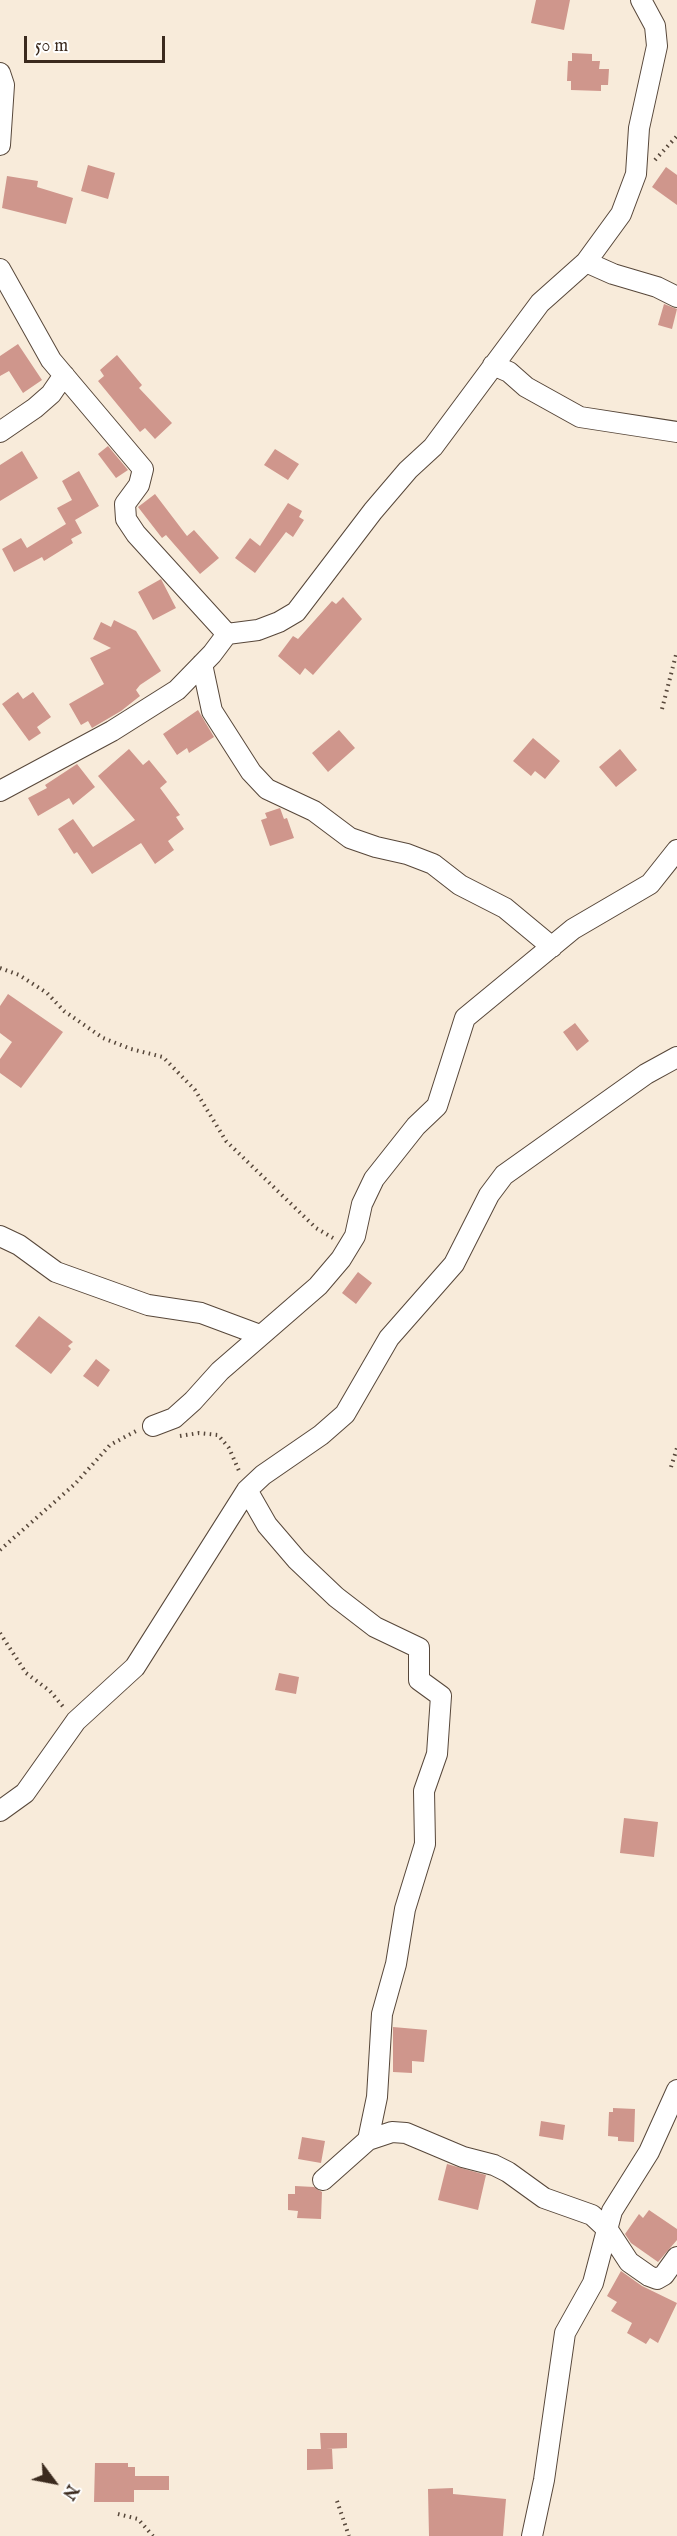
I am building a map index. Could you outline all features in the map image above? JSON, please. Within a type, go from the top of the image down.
[{"type":"street","points":[[0,791],[147,710],[177,690],[227,634],[258,630],[296,612],[373,511],[408,470],[433,447],[493,365],[509,348],[540,303],[586,262],[621,214],[636,174],[639,128],[657,46],[655,26],[641,0]]},
{"type":"street","points":[[0,73],[4,85],[0,145]]},
{"type":"street","points":[[586,262],[613,274],[657,287],[677,297]]},
{"type":"street","points":[[0,269],[51,360],[143,469],[140,485],[124,504],[126,519],[161,565],[227,634]]},
{"type":"street","points":[[493,365],[509,372],[526,387],[580,417],[677,432]]},
{"type":"street","points":[[0,432],[51,394],[64,375]]},
{"type":"street","points":[[202,664],[212,711],[251,772],[267,789],[314,812],[350,838],[363,844],[407,854],[433,864],[460,885],[505,908],[552,947]]},
{"type":"street","points":[[153,1426],[174,1418],[260,1335],[318,1286],[349,1247],[355,1236],[362,1204],[374,1179],[416,1126],[437,1106],[465,1018],[573,929],[650,884],[677,850]]},
{"type":"street","points":[[0,1811],[25,1793],[76,1721],[135,1667],[247,1490],[263,1474],[321,1435],[345,1414],[389,1338],[454,1264],[489,1195],[504,1175],[646,1074],[677,1058]]},
{"type":"street","points":[[0,1236],[19,1245],[56,1272],[148,1305],[201,1313],[260,1335]]},
{"type":"street","points":[[247,1490],[267,1525],[297,1560],[336,1598],[375,1627],[419,1648],[419,1680],[441,1696],[437,1754],[424,1791],[425,1844],[405,1910],[396,1965],[382,2013],[377,2097],[368,2140]]},
{"type":"street","points":[[532,2536],[544,2480],[565,2333],[593,2283],[612,2211],[649,2152],[677,2090]]},
{"type":"street","points":[[324,2180],[368,2140],[392,2132],[419,2136],[464,2157],[508,2172],[544,2198],[584,2210],[608,2230],[629,2262],[649,2276],[657,2279],[664,2275],[677,2256]]},
{"type":"path","points":[[662,709],[677,651]]},
{"type":"path","points":[[0,968],[19,975],[47,993],[64,1011],[103,1038],[163,1057],[195,1090],[213,1123],[240,1155],[316,1228],[349,1247]]},
{"type":"path","points":[[0,1550],[75,1484],[110,1445],[131,1432],[153,1426],[182,1437],[210,1434],[224,1439],[247,1490]]},
{"type":"path","points":[[671,1467],[677,1448]]},
{"type":"path","points":[[0,1633],[26,1673],[50,1691],[76,1721]]},
{"type":"path","points":[[337,2501],[349,2536]]},
{"type":"path","points":[[118,2514],[138,2519],[153,2536]]},
{"type":"building","points":[[536,0],[570,0],[564,30],[531,23]]},
{"type":"building","points":[[572,53],[592,54],[592,61],[600,61],[599,69],[609,69],[608,85],[601,85],[601,91],[571,90],[571,81],[567,81],[568,61],[572,61]]},
{"type":"building","points":[[88,165],[115,173],[108,199],[81,191]]},
{"type":"building","points":[[666,167],[677,175],[677,205],[652,187]]},
{"type":"building","points":[[7,176],[38,181],[37,187],[73,198],[66,224],[2,208]]},
{"type":"building","points":[[664,304],[677,309],[672,329],[658,325]]},
{"type":"building","points":[[18,344],[42,380],[23,393],[9,371],[0,376],[0,356]]},
{"type":"building","points":[[117,355],[142,385],[139,388],[172,423],[155,439],[145,428],[140,432],[98,381],[104,376],[100,370]]},
{"type":"building","points":[[108,446],[128,470],[116,478],[98,454]]},
{"type":"building","points":[[275,449],[299,464],[288,480],[264,465]]},
{"type":"building","points":[[22,451],[38,478],[0,501],[0,465]]},
{"type":"building","points":[[79,471],[99,506],[75,520],[82,533],[71,539],[73,543],[44,561],[42,557],[14,572],[2,549],[21,538],[27,548],[66,524],[57,508],[72,500],[62,481]]},
{"type":"building","points":[[155,494],[187,536],[194,530],[219,558],[200,574],[166,535],[162,538],[138,507]]},
{"type":"building","points":[[288,503],[302,511],[299,517],[304,520],[293,537],[286,532],[255,573],[235,558],[250,538],[260,546]]},
{"type":"building","points":[[161,579],[176,608],[153,620],[138,592]]},
{"type":"building","points":[[343,597],[362,619],[313,675],[305,668],[300,675],[278,656],[293,636],[298,639],[332,601],[336,604]]},
{"type":"building","points":[[114,620],[136,631],[161,671],[140,685],[136,690],[140,696],[121,711],[92,728],[88,721],[81,725],[69,704],[104,684],[90,658],[111,648],[93,639],[101,622],[111,627]]},
{"type":"building","points":[[18,692],[23,699],[33,692],[51,717],[37,727],[41,733],[29,741],[2,704]]},
{"type":"building","points":[[198,710],[214,737],[189,753],[187,748],[177,755],[163,734]]},
{"type":"building","points":[[339,730],[355,748],[328,772],[312,753]]},
{"type":"building","points":[[533,738],[560,761],[545,779],[535,771],[531,776],[513,761]]},
{"type":"building","points":[[129,749],[143,765],[149,760],[167,782],[160,788],[180,815],[176,817],[184,829],[168,841],[174,850],[155,864],[141,843],[92,874],[77,852],[74,854],[58,829],[73,819],[93,847],[135,820],[98,776]]},
{"type":"building","points":[[620,749],[637,770],[616,787],[599,767]]},
{"type":"building","points":[[77,764],[95,787],[73,805],[69,798],[38,816],[28,798],[47,788],[45,785]]},
{"type":"building","points":[[280,808],[284,819],[287,818],[294,838],[270,846],[261,820],[267,818],[265,813]]},
{"type":"building","points":[[8,994],[63,1032],[21,1088],[0,1073],[0,1059],[12,1042],[0,1033],[0,1006]]},
{"type":"building","points":[[575,1023],[589,1041],[577,1051],[563,1032]]},
{"type":"building","points":[[358,1272],[372,1283],[356,1304],[342,1293]]},
{"type":"building","points":[[39,1316],[73,1342],[68,1346],[71,1349],[51,1374],[15,1346]]},
{"type":"building","points":[[96,1359],[110,1370],[98,1387],[83,1376]]},
{"type":"building","points":[[279,1673],[299,1677],[296,1694],[275,1690]]},
{"type":"building","points":[[624,1818],[658,1822],[654,1857],[620,1853]]},
{"type":"building","points":[[393,2027],[427,2030],[424,2062],[412,2061],[412,2073],[393,2072]]},
{"type":"building","points":[[613,2108],[635,2109],[634,2142],[618,2141],[618,2137],[608,2136],[609,2112],[613,2112]]},
{"type":"building","points":[[541,2121],[565,2125],[563,2140],[539,2136]]},
{"type":"building","points":[[302,2137],[325,2141],[321,2163],[298,2159]]},
{"type":"building","points":[[447,2164],[486,2175],[478,2210],[438,2200]]},
{"type":"building","points":[[295,2186],[314,2187],[322,2192],[321,2219],[297,2218],[298,2211],[288,2210],[288,2194],[295,2194]]},
{"type":"building","points":[[649,2210],[677,2229],[677,2240],[658,2262],[631,2243],[625,2234],[639,2214],[643,2218]]},
{"type":"building","points":[[621,2271],[642,2286],[677,2303],[658,2343],[650,2338],[646,2344],[627,2333],[632,2323],[611,2311],[617,2302],[607,2296]]},
{"type":"building","points":[[320,2433],[347,2433],[347,2448],[326,2449],[332,2449],[333,2469],[307,2470],[307,2449],[321,2449]]},
{"type":"building","points":[[95,2463],[128,2463],[128,2467],[135,2467],[135,2476],[169,2476],[169,2490],[134,2490],[134,2502],[94,2502]]},
{"type":"building","points":[[453,2488],[453,2494],[506,2499],[503,2536],[429,2536],[428,2489]]}]
